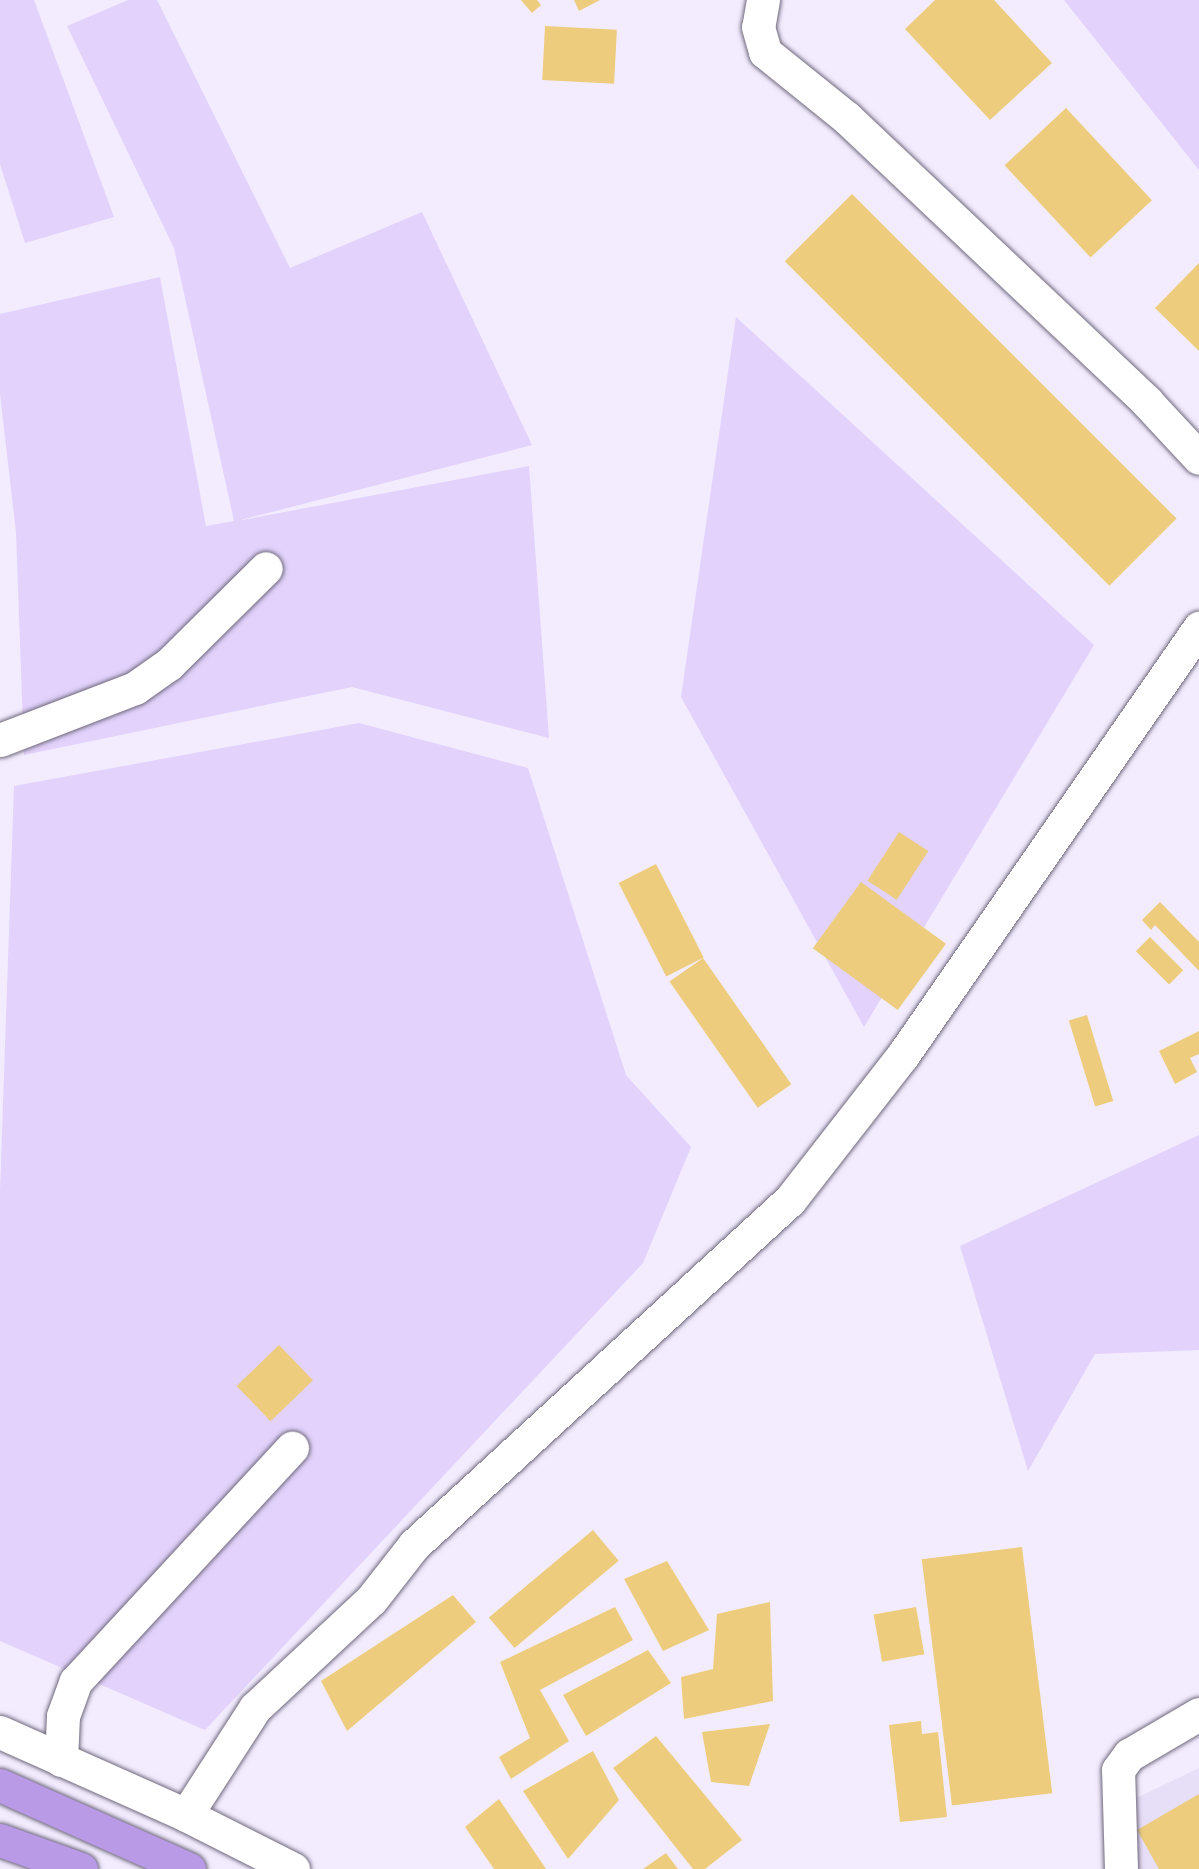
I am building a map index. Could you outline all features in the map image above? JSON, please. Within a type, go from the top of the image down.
[{"type":"highway","points":[[0,1785],[189,1869]]},
{"type":"highway","points":[[0,1840],[81,1869]]},
{"type":"street","points":[[763,0],[758,27],[765,52],[855,126],[1147,402],[1199,458]]},
{"type":"street","points":[[0,740],[135,688],[169,664],[266,568]]},
{"type":"street","points":[[186,1815],[255,1708],[371,1600],[414,1545],[790,1200],[903,1054],[1199,628]]},
{"type":"street","points":[[61,1760],[63,1716],[76,1681],[292,1448]]},
{"type":"street","points":[[1121,1869],[1118,1770],[1129,1755],[1199,1714]]},
{"type":"street","points":[[0,1732],[186,1815],[293,1869]]},
{"type":"shaded area","points":[[0,0],[34,0],[114,217],[25,243],[0,164]]},
{"type":"shaded area","points":[[128,0],[157,0],[290,268],[422,212],[532,445],[237,521],[529,466],[549,738],[352,687],[24,755],[16,532],[0,394],[0,314],[160,277],[206,526],[234,521],[174,248],[67,26]]},
{"type":"shaded area","points":[[1064,0],[1199,0],[1199,170]]},
{"type":"shaded area","points":[[736,317],[1094,645],[864,1027],[681,697]]},
{"type":"shaded area","points":[[359,723],[528,768],[626,1075],[691,1147],[643,1263],[205,1730],[0,1641],[0,1191],[14,786]]},
{"type":"shaded area","points":[[1199,1135],[1199,1350],[1095,1354],[1028,1471],[960,1246]]},
{"type":"shaded area","points":[[1199,1768],[1199,1869],[1127,1869],[1101,1815]]},
{"type":"building","points":[[521,0],[537,0],[541,5],[532,13]]},
{"type":"building","points":[[574,0],[600,0],[579,11]]},
{"type":"building","points":[[935,0],[994,0],[1052,63],[990,120],[905,29]]},
{"type":"building","points":[[545,26],[617,30],[614,84],[542,80]]},
{"type":"building","points":[[1066,108],[1152,200],[1090,257],[1005,165]]},
{"type":"building","points":[[852,194],[1177,519],[1109,586],[785,261]]},
{"type":"building","points":[[1199,263],[1199,351],[1155,308]]},
{"type":"building","points":[[899,832],[928,851],[897,900],[867,881]]},
{"type":"building","points":[[656,864],[704,958],[666,977],[619,883]]},
{"type":"building","points":[[861,882],[946,944],[898,1010],[813,948]]},
{"type":"building","points":[[1160,902],[1199,942],[1199,971],[1155,925],[1151,930],[1142,920]]},
{"type":"building","points":[[1150,937],[1183,970],[1169,984],[1136,951]]},
{"type":"building","points":[[703,958],[791,1084],[758,1108],[669,982]]},
{"type":"building","points":[[1087,1015],[1113,1101],[1095,1107],[1069,1021]]},
{"type":"building","points":[[1199,1031],[1199,1054],[1190,1058],[1197,1072],[1175,1084],[1159,1051]]},
{"type":"building","points":[[279,1345],[313,1380],[271,1421],[237,1386]]},
{"type":"building","points":[[593,1530],[619,1561],[515,1648],[489,1617]]},
{"type":"building","points":[[1022,1547],[1052,1793],[952,1805],[922,1559]]},
{"type":"building","points":[[667,1561],[709,1630],[663,1651],[624,1579]]},
{"type":"building","points":[[453,1595],[476,1622],[347,1731],[321,1681]]},
{"type":"building","points":[[770,1602],[773,1701],[684,1719],[681,1677],[713,1669],[717,1614]]},
{"type":"building","points":[[615,1607],[633,1640],[540,1690],[569,1741],[511,1779],[499,1757],[530,1738],[500,1662]]},
{"type":"building","points":[[916,1607],[924,1654],[882,1662],[874,1614]]},
{"type":"building","points":[[648,1650],[671,1683],[586,1736],[563,1695]]},
{"type":"building","points":[[921,1721],[922,1734],[938,1732],[947,1817],[900,1822],[889,1725]]},
{"type":"building","points":[[770,1724],[749,1786],[711,1782],[702,1732]]},
{"type":"building","points":[[656,1736],[742,1840],[705,1869],[693,1869],[613,1768]]},
{"type":"building","points":[[593,1751],[619,1800],[568,1859],[523,1791]]},
{"type":"building","points":[[1199,1794],[1199,1869],[1159,1869],[1137,1830]]},
{"type":"building","points":[[499,1799],[546,1869],[494,1869],[465,1827]]},
{"type":"building","points":[[666,1853],[678,1869],[643,1869]]}]
